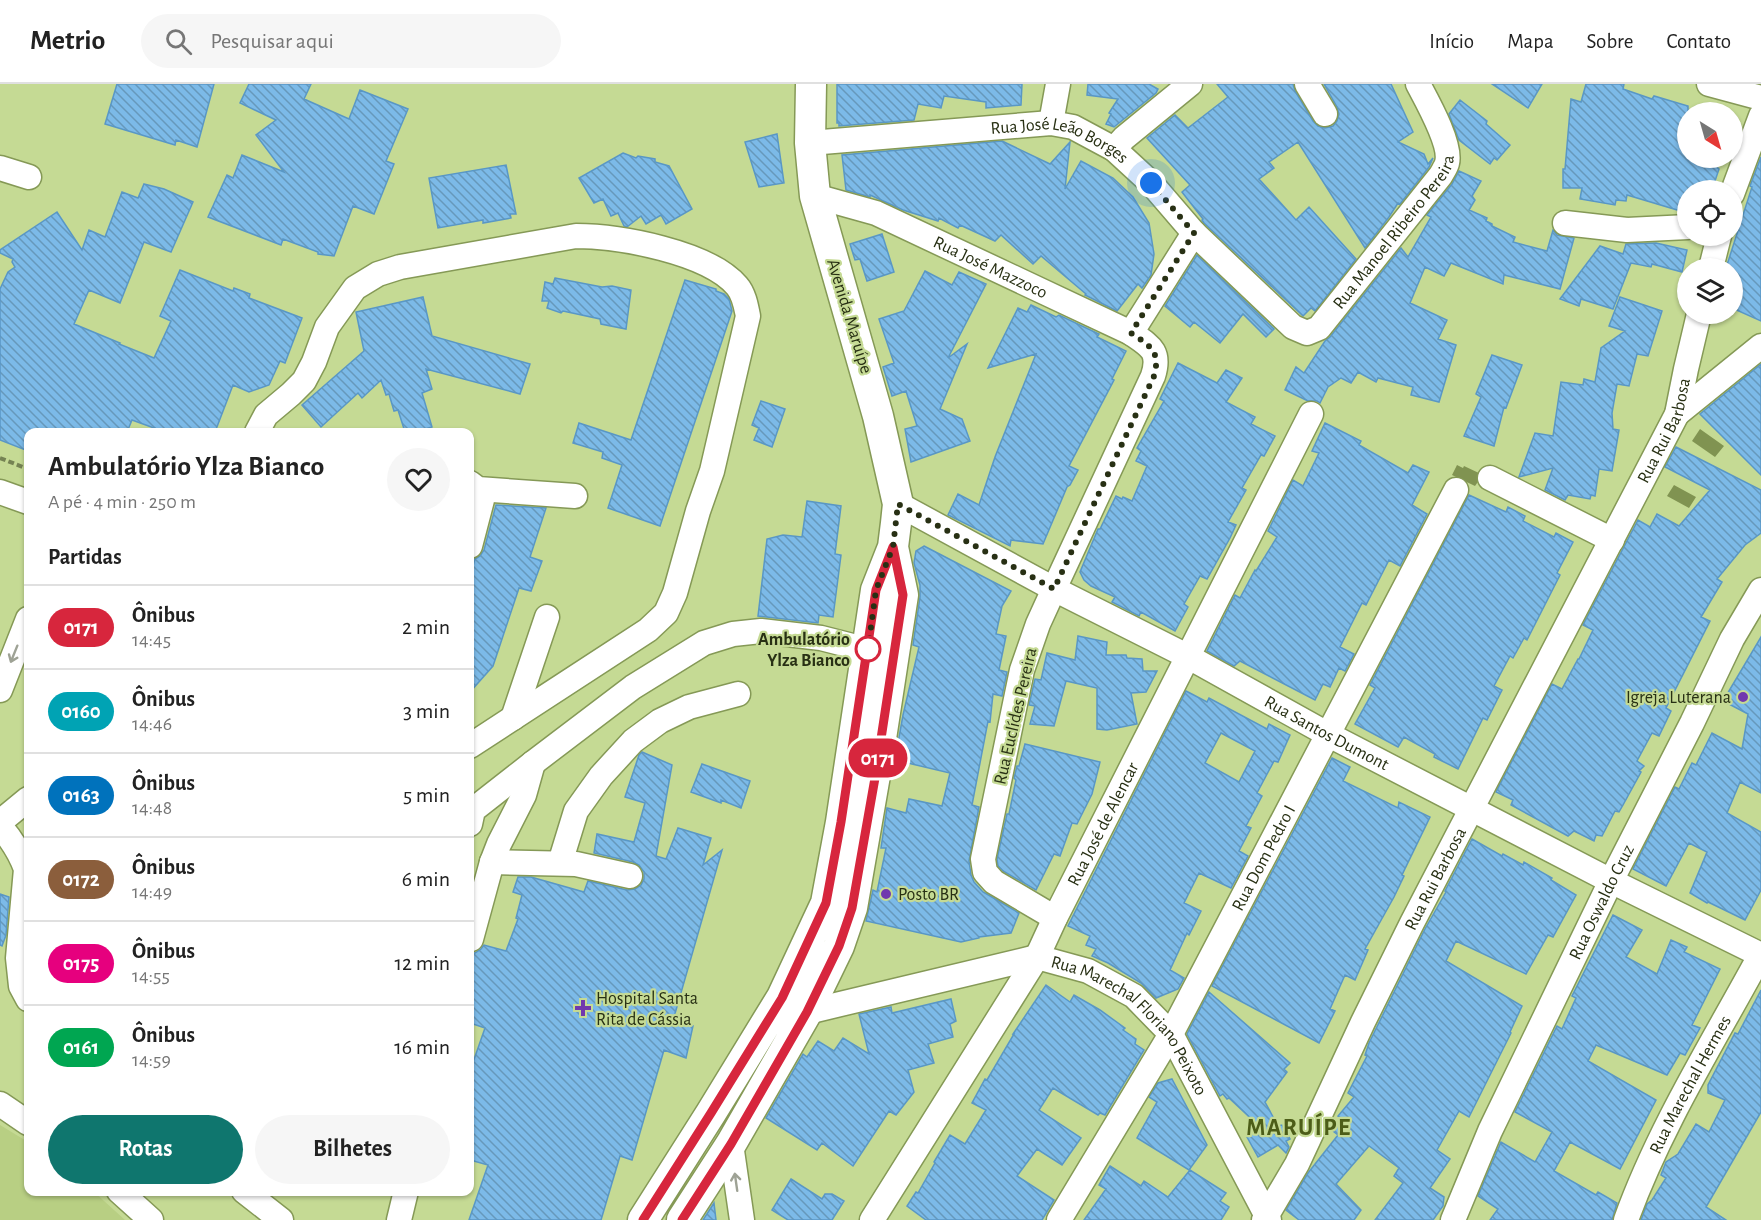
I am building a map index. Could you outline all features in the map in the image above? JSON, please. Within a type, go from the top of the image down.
[{"type":"main road","name":"Avenida Maruípe","points":[[643,1220],[782,998],[826,903],[841,822],[876,590],[893,547],[898,504],[879,416],[815,196],[810,143],[811,84]]},
{"type":"main road","name":"Avenida Maruípe","points":[[682,1220],[731,1144],[807,1012],[839,946],[852,908],[903,595],[893,547]]},
{"type":"street","points":[[1051,123],[1058,84]]},
{"type":"street","points":[[1114,148],[1190,84]]},
{"type":"street","points":[[1307,84],[1325,114]]},
{"type":"street","name":"Rua Manoel Ribeiro Pereira","points":[[1307,333],[1319,328],[1441,175],[1448,163],[1446,142],[1419,84]]},
{"type":"street","points":[[1709,84],[1761,98]]},
{"type":"street","points":[[1737,180],[1761,116]]},
{"type":"street","name":"Rua José Leão Borges","points":[[810,143],[1051,123],[1073,127],[1114,148],[1151,183],[1194,233],[1293,327],[1307,333]]},
{"type":"street","points":[[0,168],[29,177]]},
{"type":"street","name":"Rua José Mazzoco","points":[[815,196],[876,213],[1131,333],[1148,344],[1157,358]]},
{"type":"street","points":[[1565,222],[1627,230],[1677,228]]},
{"type":"street","points":[[1131,333],[1194,233]]},
{"type":"street","points":[[259,428],[266,415],[304,381],[327,327],[355,288],[378,274],[400,267],[576,236],[600,236],[688,255],[724,273],[739,287],[745,300],[748,316],[712,471],[675,593],[666,613],[648,630],[474,743]]},
{"type":"street","name":"Rua Rui Barbosa","points":[[1266,1219],[1297,1164],[1373,1002],[1677,414],[1697,324]]},
{"type":"street","points":[[1677,414],[1761,346]]},
{"type":"street","name":"Rua Euclídes Pereira","points":[[1054,918],[989,878],[983,866],[983,859],[1022,670],[1038,624],[1154,376],[1157,358]]},
{"type":"street","name":"Rua José de Alencar","points":[[872,1220],[1037,957],[1054,918],[1311,414]]},
{"type":"street","points":[[1490,478],[1612,540]]},
{"type":"street","points":[[474,486],[575,496]]},
{"type":"street","points":[[474,486],[482,500],[474,531]]},
{"type":"street","name":"Rua Dom Pedro I","points":[[1059,1220],[1171,1034],[1456,490]]},
{"type":"street","points":[[0,492],[24,501]]},
{"type":"street","name":"Rua Santos Dumont","points":[[898,504],[1054,589],[1187,656],[1329,735],[1611,881],[1761,955]]},
{"type":"street","name":"Rua Oswaldo Cruz","points":[[1453,1220],[1490,1131],[1611,881],[1732,639],[1761,590]]},
{"type":"street","points":[[513,718],[547,617]]},
{"type":"street","points":[[0,690],[24,629]]},
{"type":"street","points":[[474,811],[532,763],[633,687],[705,643],[733,634],[761,630],[821,638],[868,650]]},
{"type":"street","points":[[561,863],[576,811],[601,776],[633,741],[660,721],[688,706],[738,694]]},
{"type":"street","points":[[474,928],[492,862],[524,795],[532,763]]},
{"type":"street","points":[[24,803],[0,824],[14,842],[24,862]]},
{"type":"street","points":[[492,862],[576,864],[630,876]]},
{"type":"street","points":[[24,891],[18,958],[21,987],[24,992]]},
{"type":"street","name":"Rua Marechal Hermes","points":[[1626,1220],[1639,1184],[1688,1086],[1761,955]]},
{"type":"street","name":"Rua Marechal Floriano Peixoto","points":[[807,1012],[1037,957],[1088,971],[1134,996],[1171,1034],[1266,1219]]},
{"type":"street","points":[[0,1104],[24,1119]]},
{"type":"street","points":[[731,1144],[742,1220]]},
{"type":"street","points":[[126,1196],[151,1220]]},
{"type":"street","points":[[250,1196],[281,1220]]},
{"type":"street","points":[[399,1220],[405,1196]]},
{"type":"path","points":[[0,458],[24,467]]},
{"type":"shaded area","points":[[1700,429],[1724,446],[1715,457],[1692,441]]},
{"type":"shaded area","points":[[1457,465],[1481,474],[1475,486],[1452,475]]},
{"type":"shaded area","points":[[1674,485],[1696,497],[1689,508],[1667,496]]},
{"type":"shaded area","points":[[0,1125],[24,1140],[24,1196],[99,1196],[125,1220],[0,1220]]},
{"type":"building","points":[[117,84],[214,84],[197,147],[176,140],[175,145],[105,124]]},
{"type":"building","points":[[249,84],[311,84],[304,99],[349,119],[360,90],[408,109],[386,161],[394,164],[374,214],[353,206],[334,256],[318,254],[318,252],[283,239],[281,245],[208,217],[227,175],[233,178],[242,155],[284,172],[256,135],[276,120],[240,103]]},
{"type":"building","points":[[837,84],[1022,84],[1021,105],[986,108],[986,102],[944,96],[941,108],[918,104],[914,120],[839,126],[837,123]]},
{"type":"building","points":[[1088,84],[1149,84],[1158,89],[1114,127],[1106,124],[1111,114],[1109,113],[1118,99],[1087,95]]},
{"type":"building","points":[[1217,84],[1293,84],[1313,121],[1325,128],[1333,126],[1339,114],[1324,84],[1391,84],[1413,132],[1398,142],[1424,154],[1428,164],[1433,158],[1429,167],[1400,204],[1398,203],[1365,248],[1298,142],[1269,162],[1274,168],[1259,179],[1296,220],[1309,207],[1356,259],[1315,311],[1311,308],[1303,316],[1204,223],[1182,192],[1190,185],[1147,138],[1175,115],[1188,128],[1228,97]]},
{"type":"building","points":[[1492,84],[1542,84],[1528,108]]},
{"type":"building","points":[[1586,84],[1624,84],[1623,89],[1652,99],[1654,96],[1677,103],[1677,168],[1718,168],[1715,180],[1677,180],[1677,210],[1627,195],[1626,201],[1616,200],[1615,205],[1580,199],[1582,188],[1563,188],[1563,169],[1565,169],[1571,99],[1581,102]]},
{"type":"building","points":[[1460,100],[1487,121],[1486,124],[1510,145],[1497,160],[1494,158],[1490,164],[1459,140],[1449,114]]},
{"type":"building","points":[[777,134],[784,183],[759,187],[745,142]]},
{"type":"building","points":[[1002,141],[1050,164],[1070,142],[1065,189],[1081,161],[1113,178],[1133,197],[1149,223],[1154,254],[1151,275],[1142,288],[1138,284],[1117,311],[1085,295],[1041,256],[1033,264],[1001,235],[995,241],[960,225],[958,228],[939,218],[938,221],[903,210],[870,195],[870,197],[846,190],[842,155]]},
{"type":"building","points":[[623,153],[636,158],[638,156],[655,159],[655,162],[669,166],[692,209],[666,224],[661,215],[646,224],[641,216],[627,227],[624,226],[618,213],[611,216],[603,199],[594,203],[579,178]]},
{"type":"building","points":[[1761,157],[1761,321],[1743,313],[1743,258],[1729,258],[1733,246],[1743,246],[1743,215],[1752,187],[1750,186]]},
{"type":"building","points":[[506,165],[516,214],[510,214],[511,218],[483,223],[483,220],[438,228],[429,178]]},
{"type":"building","points":[[1459,171],[1481,181],[1472,196],[1475,200],[1469,210],[1487,218],[1486,221],[1492,226],[1515,237],[1513,242],[1547,251],[1553,230],[1557,235],[1574,238],[1560,289],[1504,275],[1503,284],[1451,263],[1444,276],[1425,267],[1410,303],[1447,320],[1438,339],[1456,345],[1439,402],[1411,395],[1413,387],[1378,378],[1376,382],[1358,372],[1351,383],[1341,378],[1328,387],[1320,403],[1308,401],[1285,390],[1296,367],[1304,373],[1325,341],[1401,248],[1408,257],[1431,217],[1427,215],[1452,184]]},
{"type":"building","points":[[144,184],[164,189],[193,202],[171,252],[144,242],[120,303],[89,290],[74,324],[154,358],[171,321],[160,316],[180,270],[233,291],[234,288],[250,294],[249,298],[302,318],[285,363],[280,361],[269,385],[249,392],[233,385],[217,428],[154,428],[132,420],[129,428],[24,428],[24,449],[0,440],[0,289],[8,272],[15,267],[13,259],[0,253],[0,250],[57,212],[82,250],[89,230],[105,237],[122,192],[138,198]]},
{"type":"building","points":[[882,234],[894,272],[867,281],[860,259],[855,260],[850,244]]},
{"type":"building","points":[[1656,243],[1687,250],[1685,258],[1677,258],[1677,271],[1652,264],[1651,267],[1631,263],[1613,309],[1581,299],[1579,306],[1560,299],[1600,246],[1623,254],[1626,244]]},
{"type":"building","points":[[1197,255],[1274,329],[1266,337],[1243,314],[1220,343],[1194,322],[1190,327],[1165,306]]},
{"type":"building","points":[[925,271],[952,285],[959,272],[986,284],[948,358],[967,344],[940,409],[962,419],[970,441],[911,462],[905,429],[917,426],[906,391],[892,396],[883,367],[894,363],[879,319],[904,311]]},
{"type":"building","points":[[555,278],[631,290],[626,329],[601,324],[600,319],[563,311],[561,313],[547,308],[549,301],[542,301],[545,282],[553,284]]},
{"type":"building","points":[[685,280],[716,289],[724,294],[729,299],[732,311],[660,526],[608,508],[622,465],[602,458],[603,452],[573,443],[579,423],[631,440]]},
{"type":"building","points":[[423,297],[432,336],[530,364],[520,394],[426,369],[432,389],[422,393],[432,427],[404,428],[398,410],[394,411],[389,394],[386,395],[381,380],[362,398],[358,393],[321,427],[302,405],[364,351],[356,312]]},
{"type":"building","points":[[1620,297],[1662,311],[1648,356],[1637,354],[1629,386],[1617,384],[1612,413],[1613,429],[1619,430],[1612,471],[1599,469],[1595,496],[1591,495],[1590,499],[1568,495],[1565,500],[1545,490],[1553,468],[1519,477],[1535,433],[1553,436],[1561,382],[1583,385],[1584,379],[1595,382],[1601,348],[1625,331],[1609,326]]},
{"type":"building","points":[[1031,305],[1099,334],[1097,337],[1126,351],[1112,379],[1114,380],[1069,466],[1078,470],[1067,487],[1043,544],[1011,540],[1010,546],[948,515],[958,494],[979,505],[995,457],[1036,354],[988,368],[1018,308],[1027,312]]},
{"type":"building","points":[[1492,355],[1522,365],[1506,408],[1504,407],[1494,446],[1464,436],[1481,397],[1476,394]]},
{"type":"building","points":[[1178,363],[1217,383],[1226,370],[1242,378],[1226,402],[1255,417],[1251,424],[1275,436],[1242,488],[1246,490],[1228,522],[1236,525],[1230,538],[1207,579],[1200,576],[1184,604],[1188,607],[1175,631],[1141,612],[1139,616],[1112,602],[1115,597],[1091,586],[1080,572],[1098,529],[1116,496],[1132,501],[1147,466],[1136,461],[1141,451],[1137,448],[1164,401],[1160,399]]},
{"type":"building","points":[[1761,364],[1761,475],[1700,414]]},
{"type":"building","points":[[761,401],[785,409],[772,447],[754,440],[759,428],[752,425]]},
{"type":"building","points":[[1325,423],[1361,441],[1359,445],[1408,473],[1413,465],[1429,472],[1412,505],[1427,514],[1400,566],[1389,560],[1366,605],[1362,603],[1340,647],[1354,654],[1345,671],[1339,668],[1330,687],[1323,684],[1315,700],[1240,661],[1234,666],[1207,651],[1235,595],[1240,598],[1277,537],[1268,531],[1293,480],[1303,486],[1319,453],[1312,451]]},
{"type":"building","points":[[1676,447],[1761,490],[1761,533],[1745,545],[1717,579],[1722,582],[1701,617],[1710,621],[1666,708],[1671,711],[1659,736],[1652,733],[1637,761],[1644,766],[1639,771],[1641,772],[1619,812],[1615,811],[1602,836],[1596,835],[1594,841],[1574,831],[1568,836],[1511,805],[1513,800],[1496,792],[1552,684],[1562,689],[1579,659],[1593,630],[1583,625],[1638,520],[1650,527],[1657,514],[1679,526],[1710,490],[1665,467]]},
{"type":"building","points":[[1469,495],[1506,512],[1508,507],[1525,516],[1523,521],[1554,537],[1556,533],[1573,542],[1557,573],[1560,575],[1527,640],[1524,638],[1513,658],[1510,656],[1494,686],[1502,690],[1487,720],[1483,718],[1458,769],[1434,757],[1435,754],[1404,737],[1398,747],[1355,724],[1375,688],[1370,685]]},
{"type":"building","points":[[807,501],[841,506],[835,554],[841,555],[833,617],[819,615],[818,623],[758,616],[767,539],[783,535],[802,537]]},
{"type":"building","points":[[496,505],[546,508],[530,557],[542,561],[531,591],[519,588],[493,666],[474,687],[474,562],[484,550]]},
{"type":"building","points":[[924,546],[1011,591],[1002,606],[996,634],[1006,636],[999,670],[1007,672],[1002,696],[993,694],[990,722],[988,721],[972,805],[979,807],[969,861],[974,882],[983,892],[1019,913],[1011,933],[961,942],[866,921],[873,890],[877,892],[886,848],[881,848],[887,808],[906,813],[909,799],[942,806],[950,773],[895,760],[919,647],[913,645],[920,597],[920,585],[914,563],[916,551]]},
{"type":"building","points":[[1078,636],[1107,642],[1106,655],[1126,655],[1127,658],[1142,659],[1143,671],[1157,671],[1146,692],[1131,693],[1137,724],[1107,730],[1097,729],[1097,688],[1066,681],[1054,726],[1030,724],[1035,706],[1029,705],[1035,679],[1041,680],[1047,653],[1075,660]]},
{"type":"building","points":[[1761,637],[1761,793],[1740,782],[1727,813],[1761,832],[1761,890],[1745,920],[1690,893],[1707,852],[1689,843],[1666,886],[1633,869],[1675,787],[1679,789],[1692,763],[1696,765],[1712,733],[1742,749],[1748,714],[1723,701]]},
{"type":"building","points":[[1186,691],[1207,702],[1209,698],[1267,729],[1269,724],[1290,735],[1278,762],[1274,761],[1257,793],[1262,796],[1246,826],[1251,828],[1239,851],[1248,856],[1231,888],[1199,873],[1184,903],[1201,911],[1189,935],[1187,933],[1170,970],[1184,978],[1178,989],[1156,998],[1141,983],[1092,956],[1096,949],[1086,945],[1090,936],[1068,926]],"holes":[[[1221,733],[1255,751],[1239,782],[1205,763]]]},
{"type":"building","points":[[1025,744],[1100,762],[1092,794],[1077,824],[1072,823],[1060,856],[1054,854],[1036,890],[1003,871],[998,866],[997,859],[1007,814],[1009,814],[1016,780],[1014,778]]},
{"type":"building","name":"Hospital Santa Rita de Cássia","points":[[642,752],[672,765],[656,856],[666,859],[678,828],[711,838],[703,865],[722,850],[672,1024],[693,1026],[686,1058],[664,1050],[632,1160],[620,1156],[601,1220],[469,1220],[488,1165],[474,1161],[474,1060],[485,1028],[474,1024],[474,953],[484,945],[506,951],[518,919],[516,918],[522,895],[513,892],[518,877],[531,877],[584,892],[588,881],[627,890],[641,885],[644,872],[639,865],[594,853],[597,834],[634,842],[645,803],[625,797]]},
{"type":"building","points":[[1332,758],[1350,767],[1343,781],[1398,808],[1399,802],[1430,817],[1394,897],[1365,949],[1368,950],[1355,980],[1345,975],[1330,1009],[1335,1011],[1319,1043],[1212,986]]},
{"type":"building","points":[[702,764],[750,781],[741,808],[691,792]]},
{"type":"building","points":[[1472,839],[1502,856],[1503,854],[1523,865],[1524,862],[1576,895],[1553,937],[1548,935],[1526,974],[1456,941],[1446,961],[1522,1006],[1469,1117],[1459,1111],[1437,1150],[1450,1159],[1430,1188],[1444,1197],[1443,1206],[1433,1220],[1375,1220],[1403,1183],[1394,1176],[1399,1168],[1369,1146],[1336,1184],[1361,1210],[1354,1220],[1299,1220],[1286,1210],[1308,1173],[1338,1135],[1333,1131],[1341,1118],[1338,1116],[1354,1097],[1348,1093],[1367,1056],[1365,1055],[1369,1043]]},
{"type":"building","points":[[0,894],[9,897],[6,935],[2,946],[0,945]]},
{"type":"building","points":[[1613,915],[1642,930],[1626,957],[1657,974],[1671,940],[1687,947],[1684,952],[1720,969],[1692,1025],[1700,1028],[1685,1055],[1680,1053],[1667,1075],[1596,1045],[1588,1061],[1656,1100],[1620,1169],[1570,1142],[1554,1171],[1596,1195],[1598,1192],[1617,1203],[1612,1220],[1490,1220],[1498,1209],[1478,1196],[1501,1142],[1535,1162],[1552,1132],[1515,1112],[1557,1026],[1562,1029],[1576,998],[1572,996]]},
{"type":"building","points":[[1046,985],[1070,1002],[1074,995],[1100,1010],[1125,1028],[1123,1030],[1136,1039],[1135,1044],[1144,1050],[1105,1115],[1100,1113],[1098,1115],[1053,1088],[1039,1110],[1081,1138],[1062,1165],[1037,1149],[1017,1176],[1054,1200],[1042,1220],[926,1220],[907,1206],[916,1192],[918,1193],[950,1135],[965,1144],[986,1110],[972,1103],[1013,1034]]},
{"type":"building","points":[[1761,990],[1761,1112],[1706,1207],[1726,1220],[1641,1220],[1647,1204],[1666,1178],[1661,1175],[1666,1162],[1678,1154],[1696,1124],[1709,1132],[1725,1100],[1708,1093],[1708,1085]]},
{"type":"building","points":[[1209,992],[1290,1063],[1284,1069],[1287,1072],[1265,1102],[1278,1126],[1282,1125],[1290,1139],[1286,1141],[1289,1147],[1286,1153],[1278,1145],[1258,1157],[1247,1137],[1261,1128],[1229,1098],[1227,1099],[1223,1094],[1220,1096],[1187,1034]]},
{"type":"building","points":[[951,999],[956,1021],[950,1024],[953,1037],[928,1044],[934,1063],[908,1070],[914,1092],[896,1115],[889,1111],[853,1166],[822,1143],[817,1150],[766,1118],[803,1054],[807,1057],[818,1041],[834,1051],[843,1038],[869,1054],[859,1014],[891,1007],[892,1013]]},
{"type":"building","points":[[1172,1079],[1207,1145],[1189,1170],[1137,1138],[1157,1102],[1149,1097],[1158,1083]]},
{"type":"building","points":[[1110,1166],[1141,1186],[1144,1181],[1168,1197],[1190,1170],[1226,1193],[1220,1201],[1229,1207],[1221,1220],[1084,1220],[1106,1189],[1099,1185]]},
{"type":"building","points":[[791,1179],[822,1199],[825,1194],[832,1194],[844,1201],[832,1220],[788,1220],[772,1210]]},
{"type":"building","points":[[714,1203],[716,1220],[703,1220]]},
{"type":"bus line","name":"0171","points":[[643,1220],[782,998],[826,903],[841,822],[876,590],[893,547],[903,595],[852,908],[839,946],[807,1012],[731,1144],[682,1220]]},
{"type":"place","name":"Ambulatório Ylza Bianco","points":[[868,649]]},
{"type":"place","name":"Igreja Luterana","points":[[1743,697]]},
{"type":"place","name":"Posto BR","points":[[886,894]]},
{"type":"place","name":"Hospital Santa Rita de Cássia","points":[[583,1008]]},
{"type":"district","name":"MARUÍPE","points":[[1299,1127]]},
{"type":"route","points":[[868,649],[876,590],[893,547],[898,504],[1054,589],[1154,376],[1157,358],[1154,351],[1148,344],[1131,333],[1194,233],[1151,183]]}]
